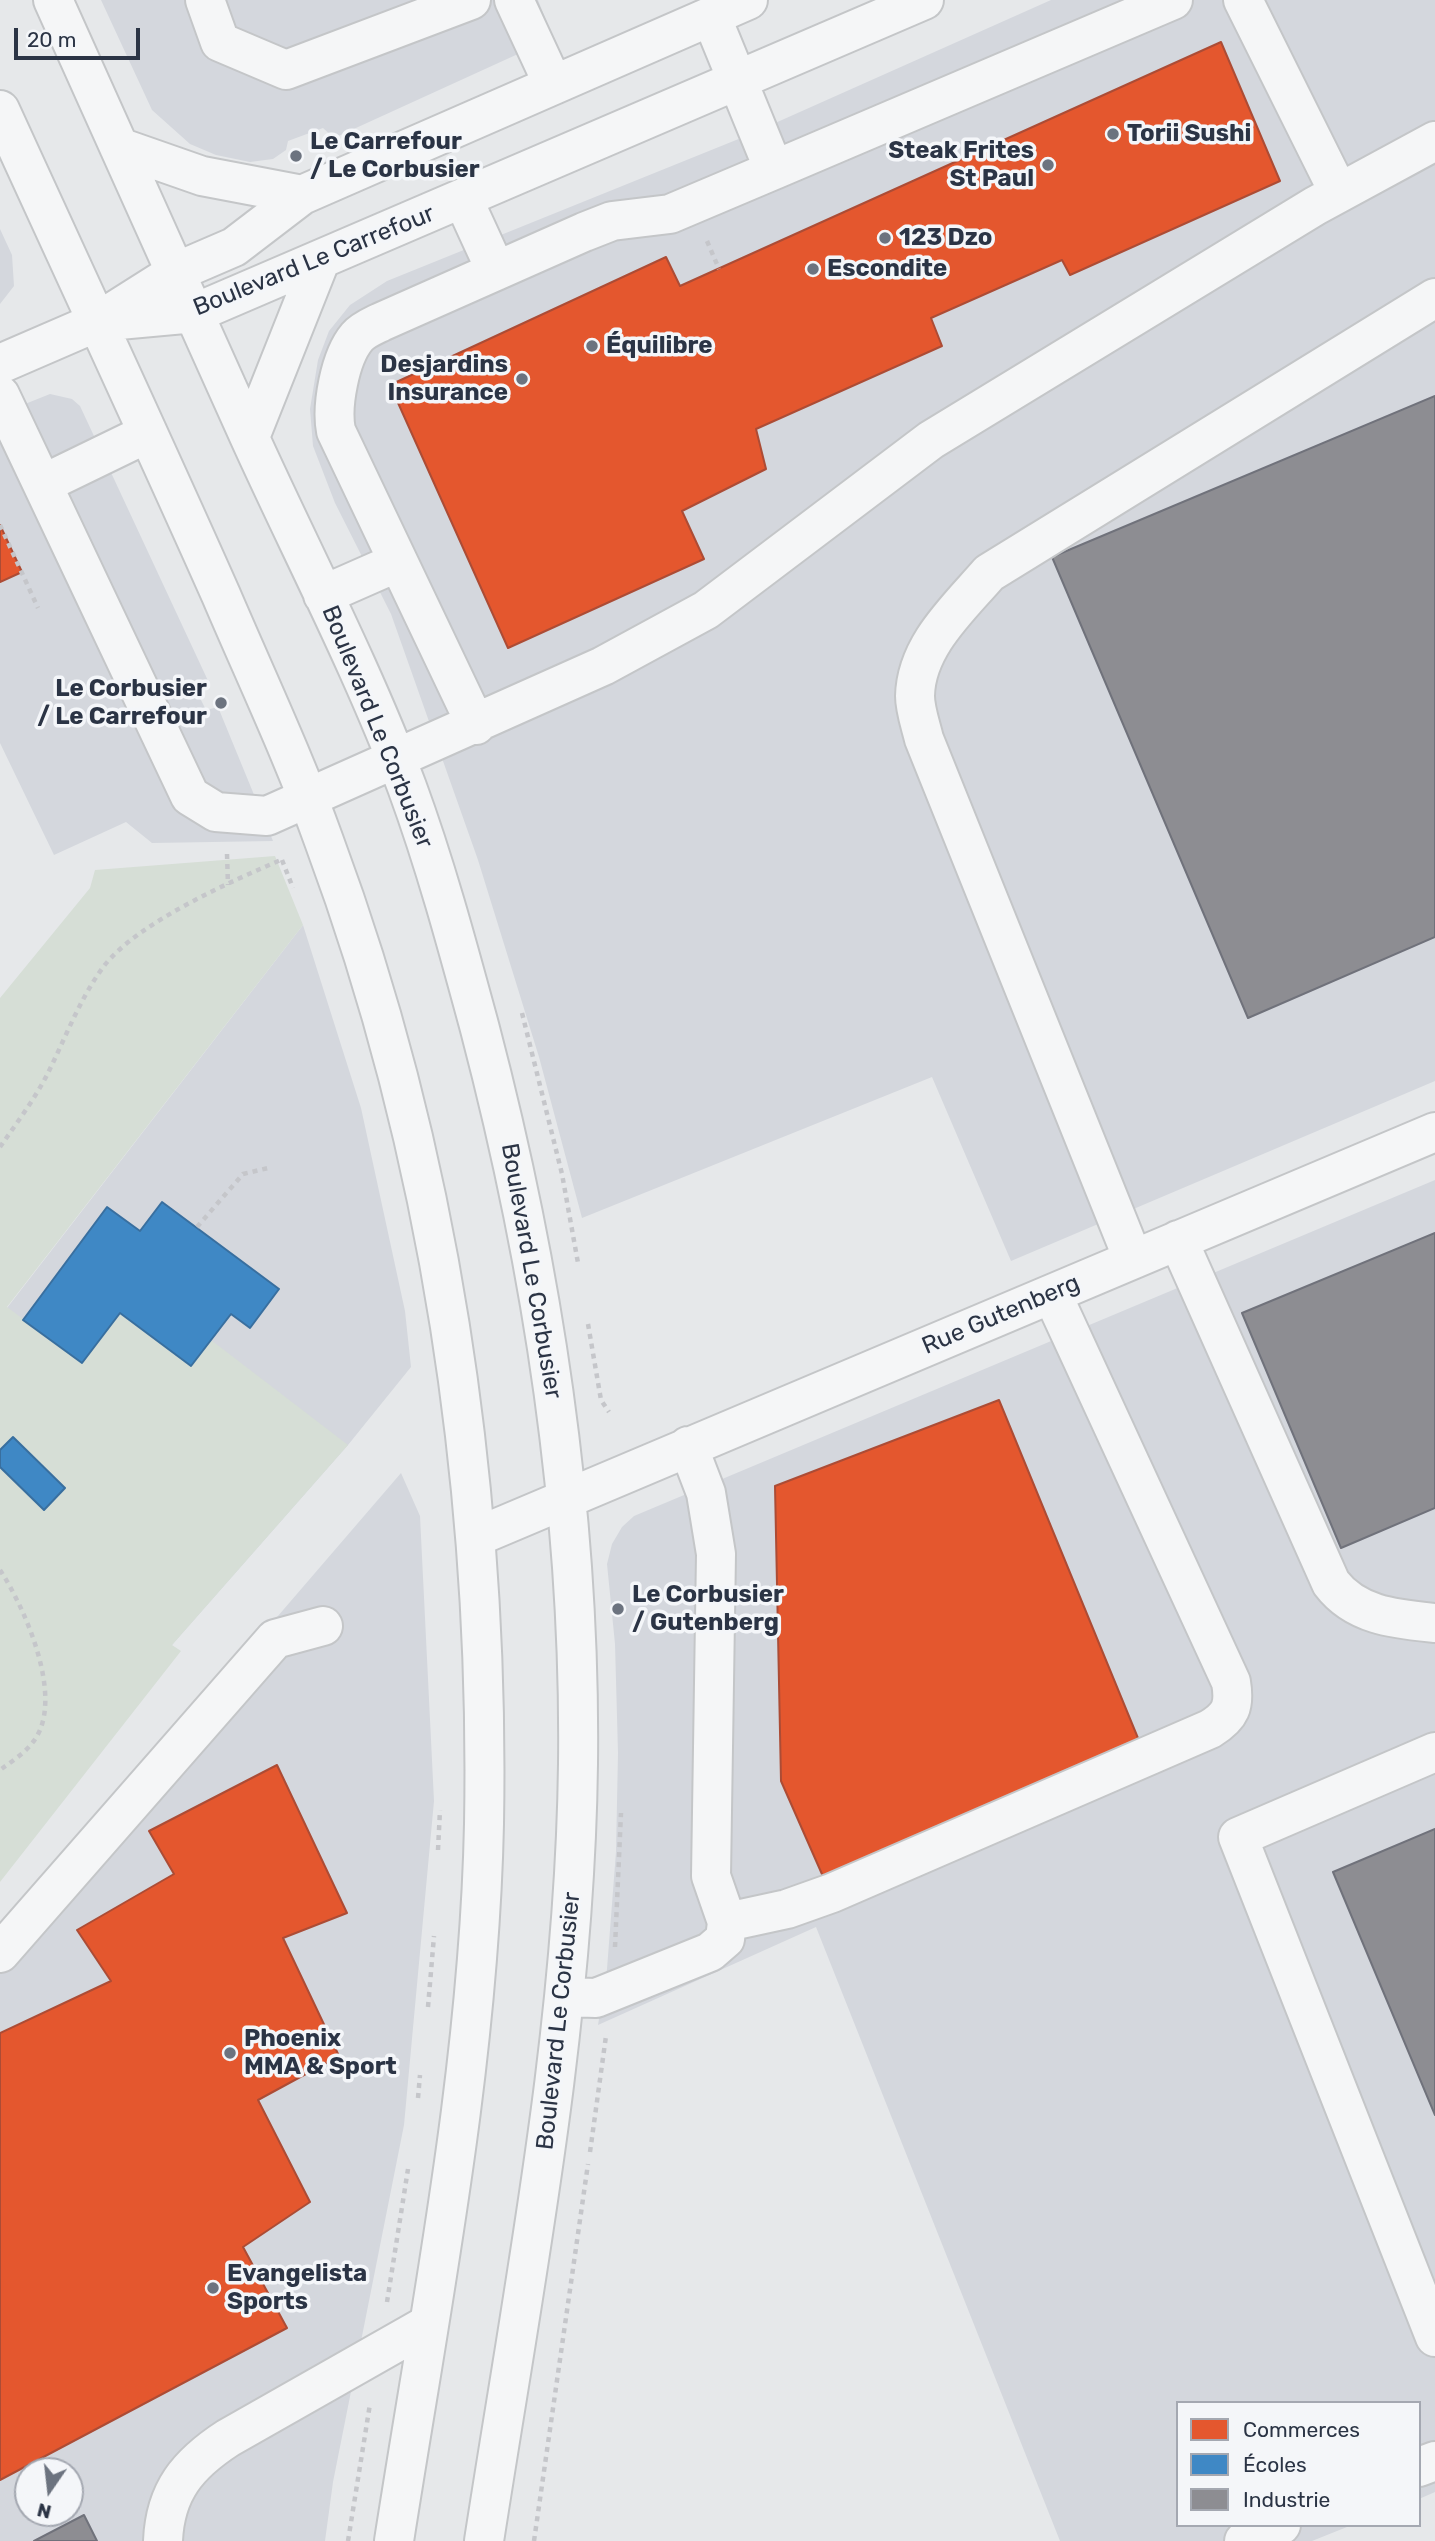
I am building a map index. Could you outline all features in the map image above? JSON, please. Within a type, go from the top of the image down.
[{"type":"street","name":"Boulevard Le Corbusier","points":[[53,0],[323,595],[395,758],[426,841],[461,955],[508,1139],[545,1325],[567,1497],[573,1584],[578,1754],[575,1875],[551,2105],[484,2541]]},
{"type":"street","points":[[205,0],[220,42],[286,70],[471,0]]},
{"type":"street","points":[[514,0],[553,84]]},
{"type":"street","name":"Boulevard Le Carrefour","points":[[97,322],[176,272],[245,241],[302,195],[553,84],[715,8],[748,0]]},
{"type":"street","name":"Boulevard Le Carrefour","points":[[97,322],[195,313],[924,0]]},
{"type":"street","points":[[476,725],[336,431],[334,401],[341,373],[352,346],[368,329],[612,221],[670,214],[774,170],[1117,11],[1173,0]]},
{"type":"street","points":[[1242,0],[1339,193]]},
{"type":"street","points":[[715,8],[738,80],[774,170]]},
{"type":"street","points":[[0,110],[148,433],[308,798],[356,936],[404,1101],[453,1349],[476,1537],[484,1765],[482,1885],[467,2054],[394,2541]]},
{"type":"street","points":[[0,395],[190,796],[216,812],[250,817],[267,816],[476,725],[603,666],[706,610],[931,440],[1339,193],[1435,141]]},
{"type":"street","points":[[119,147],[202,176],[302,195]]},
{"type":"street","points":[[463,200],[496,271]]},
{"type":"street","points":[[250,437],[320,261]]},
{"type":"street","points":[[1133,1259],[924,739],[915,697],[923,656],[945,624],[989,573],[1435,298]]},
{"type":"street","points":[[0,364],[97,322]]},
{"type":"street","points":[[43,484],[148,433]]},
{"type":"street","points":[[323,595],[398,562]]},
{"type":"street","name":"Rue Gutenberg","points":[[567,1497],[1435,1132]]},
{"type":"street","points":[[1178,1240],[1331,1583],[1341,1596],[1364,1610],[1391,1618],[1435,1623]]},
{"type":"street","points":[[727,1922],[787,1909],[832,1893],[1210,1729],[1227,1719],[1232,1707],[1231,1682],[1052,1294]]},
{"type":"street","points":[[564,1997],[596,1998],[710,1952],[725,1939],[727,1922],[711,1876],[716,1554],[706,1493],[688,1447]]},
{"type":"street","points":[[476,1537],[567,1497]]},
{"type":"street","points":[[0,1953],[275,1639],[323,1626]]},
{"type":"street","points":[[1435,1752],[1238,1837],[1435,2337]]},
{"type":"street","points":[[163,2541],[172,2498],[184,2475],[199,2457],[427,2325]]},
{"type":"street","points":[[1244,2541],[1276,2527]]},
{"type":"path","points":[[703,233],[719,269]]},
{"type":"path","points":[[0,525],[38,608]]},
{"type":"path","points":[[227,842],[228,885]]},
{"type":"path","points":[[0,1147],[45,1079],[85,997],[106,963],[144,932],[228,885],[282,860],[297,897]]},
{"type":"path","points":[[197,1227],[243,1174],[268,1168]]},
{"type":"path","points":[[0,1570],[39,1652],[45,1689],[44,1709],[34,1742],[0,1770]]},
{"type":"path","points":[[438,1856],[440,1805]]},
{"type":"path","points":[[427,2020],[434,1934]]},
{"type":"path","points":[[416,2111],[421,2072]]},
{"type":"path","points":[[348,2541],[409,2161]]},
{"type":"shaded area","points":[[101,0],[538,0],[553,38],[334,138],[323,128],[288,141],[286,150],[273,159],[250,162],[216,155],[190,144],[152,110]]},
{"type":"shaded area","points":[[1051,0],[1435,0],[1435,1081],[1011,1261],[932,1077],[582,1218],[539,1057],[478,860],[391,614],[335,503],[313,446],[310,409],[318,360],[329,331],[350,305],[387,281],[746,136]]},
{"type":"shaded area","points":[[0,229],[12,255],[14,286],[0,304]]},
{"type":"shaded area","points":[[50,394],[72,399],[80,406],[210,685],[196,690],[206,710],[218,707],[273,841],[152,843],[126,822],[54,855],[0,743],[0,414]]},
{"type":"shaded area","points":[[275,856],[303,925],[7,1307],[82,1363],[120,1313],[211,1340],[348,1445],[172,1645],[181,1651],[0,1882],[0,998],[90,888],[95,870]]},
{"type":"shaded area","points":[[303,925],[361,1108],[405,1311],[411,1367],[348,1445],[172,1645],[0,1317]]},
{"type":"shaded area","points":[[1435,1180],[1435,2492],[1421,2498],[1421,2401],[1176,2401],[1176,2527],[1347,2527],[1312,2541],[1060,2541],[816,1927],[598,2025],[607,1969],[616,1852],[618,1753],[615,1644],[607,1564],[612,1544],[622,1527],[634,1516]]},
{"type":"shaded area","points":[[401,1473],[420,1516],[434,1801],[404,2125],[333,2482],[325,2541],[0,2541],[0,1939]]},
{"type":"building: Commerces","points":[[1221,42],[1280,181],[1070,275],[1062,260],[931,318],[942,346],[756,429],[766,469],[682,511],[704,559],[508,648],[390,385],[666,257],[680,286]]},
{"type":"building: Commerces","points":[[0,525],[22,572],[0,582]]},
{"type":"building: Commerces","points":[[999,1400],[1140,1743],[825,1881],[781,1781],[775,1486]]},
{"type":"building: Commerces","points":[[277,1765],[347,1913],[283,1938],[339,2056],[258,2100],[310,2202],[243,2247],[287,2328],[43,2457],[14,2457],[14,2473],[0,2480],[0,2033],[111,1981],[77,1930],[174,1874],[149,1831]]},
{"type":"building: Écoles","points":[[162,1202],[279,1289],[250,1328],[231,1314],[191,1366],[120,1313],[82,1363],[23,1320],[107,1207],[140,1231]]},
{"type":"building: Écoles","points":[[13,1437],[65,1488],[44,1510],[0,1467],[0,1450]]},
{"type":"building: Industrie","points":[[1435,396],[1435,937],[1248,1018],[1052,557]]},
{"type":"building: Industrie","points":[[1435,1233],[1435,1508],[1341,1548],[1242,1313]]},
{"type":"building: Industrie","points":[[1435,1829],[1435,2115],[1333,1872]]},
{"type":"building: Industrie","points":[[84,2515],[97,2541],[34,2541],[61,2527],[84,2527]]},
{"type":"place","name":"Torii Sushi","points":[[1113,134]]},
{"type":"place","name":"Le Carrefour / Le Corbusier","points":[[296,156]]},
{"type":"place","name":"Steak Frites St Paul","points":[[1048,165]]},
{"type":"place","name":"123 Dzo","points":[[885,238]]},
{"type":"place","name":"Escondite","points":[[813,269]]},
{"type":"place","name":"Équilibre","points":[[592,346]]},
{"type":"place","name":"Desjardins Insurance","points":[[522,379]]},
{"type":"place","name":"Le Corbusier / Le Carrefour","points":[[221,703]]},
{"type":"place","name":"Le Corbusier / Gutenberg","points":[[618,1609]]},
{"type":"place","name":"Phoenix MMA & Sport","points":[[230,2053]]},
{"type":"place","name":"Evangelista Sports","points":[[213,2288]]}]
